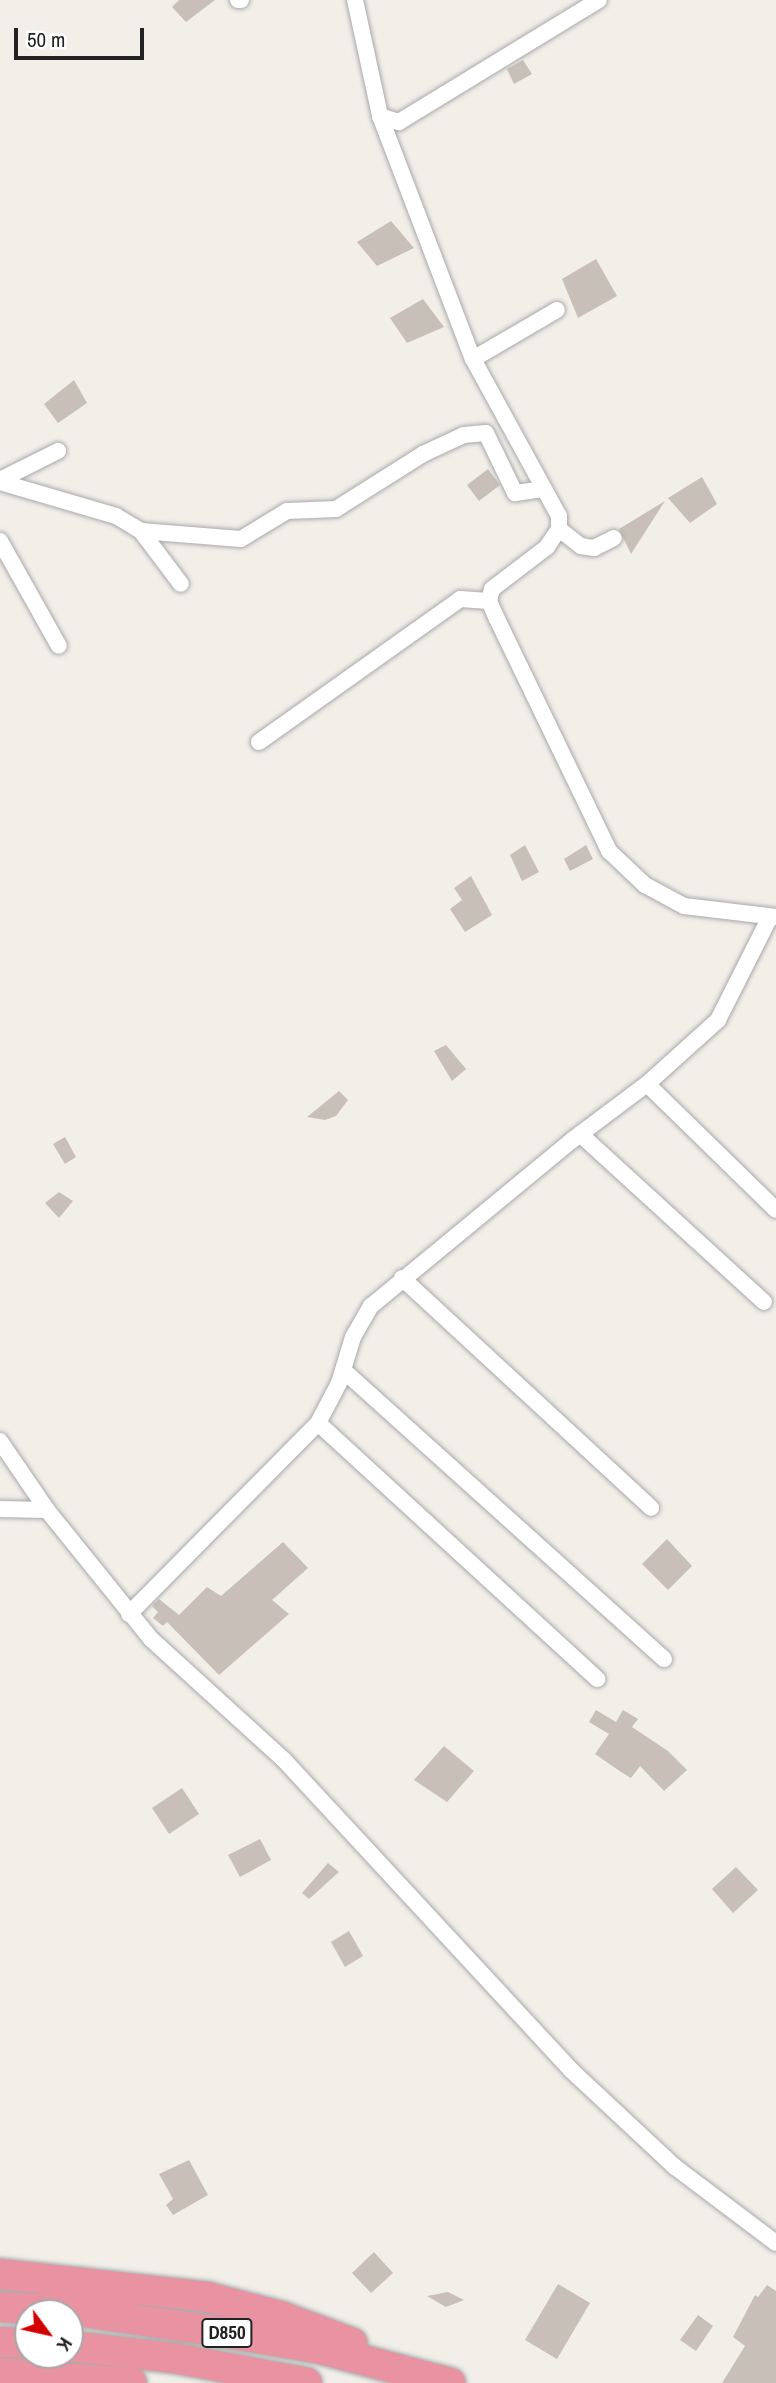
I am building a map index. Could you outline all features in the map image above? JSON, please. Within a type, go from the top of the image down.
[{"type":"highway","points":[[0,2274],[207,2297],[334,2333],[408,2372]]},
{"type":"highway","name":"D850","points":[[0,2307],[76,2311],[317,2348],[450,2383]]},
{"type":"highway","name":"D850","points":[[84,2348],[174,2358],[307,2383]]},
{"type":"highway","points":[[0,2373],[132,2383]]},
{"type":"street","points":[[130,1614],[318,1423],[343,1370],[353,1337],[371,1306],[580,1134],[647,1084],[718,1020],[773,917],[684,906],[645,885],[609,851],[489,601],[492,589],[547,547],[559,529],[559,516],[473,359],[380,116],[355,0]]},
{"type":"street","points":[[380,116],[398,122],[599,0]]},
{"type":"street","points":[[473,359],[557,310]]},
{"type":"street","points":[[141,531],[240,539],[287,511],[336,509],[464,435],[486,433],[515,492],[543,489]]},
{"type":"street","points":[[0,481],[58,451]]},
{"type":"street","points":[[0,481],[116,516],[141,531],[181,584]]},
{"type":"street","points":[[559,529],[581,546],[594,548],[614,538]]},
{"type":"street","points":[[0,541],[59,646]]},
{"type":"street","points":[[259,742],[460,599],[489,601]]},
{"type":"street","points":[[647,1084],[776,1210]]},
{"type":"street","points":[[580,1134],[764,1303]]},
{"type":"street","points":[[402,1278],[651,1508]]},
{"type":"street","points":[[343,1370],[664,1659]]},
{"type":"street","points":[[318,1423],[597,1679]]},
{"type":"street","points":[[0,1441],[47,1510],[151,1639],[284,1760],[571,2070],[675,2167],[776,2243]]},
{"type":"street","points":[[0,1509],[47,1510]]},
{"type":"building","points":[[179,0],[215,0],[186,22],[172,7]]},
{"type":"building","points":[[523,60],[532,74],[514,84],[507,69]]},
{"type":"building","points":[[391,221],[414,248],[377,266],[357,242]]},
{"type":"building","points":[[596,259],[617,296],[578,318],[562,279]]},
{"type":"building","points":[[423,299],[444,327],[407,343],[390,318]]},
{"type":"building","points":[[74,380],[87,403],[58,423],[44,404]]},
{"type":"building","points":[[488,469],[500,485],[479,501],[467,485]]},
{"type":"building","points":[[702,477],[717,504],[690,523],[668,498]]},
{"type":"building","points":[[665,501],[631,554],[619,529]]},
{"type":"building","points":[[525,845],[539,872],[522,881],[510,855]]},
{"type":"building","points":[[586,845],[593,859],[570,871],[564,859]]},
{"type":"building","points":[[471,876],[492,915],[465,932],[450,909],[462,900],[454,888]]},
{"type":"building","points":[[446,1045],[466,1069],[452,1081],[434,1051]]},
{"type":"building","points":[[339,1091],[348,1100],[336,1116],[325,1120],[307,1117]]},
{"type":"building","points":[[65,1137],[76,1157],[65,1164],[53,1144]]},
{"type":"building","points":[[59,1192],[73,1201],[59,1218],[45,1203]]},
{"type":"building","points":[[667,1539],[692,1566],[668,1590],[642,1564]]},
{"type":"building","points":[[283,1542],[308,1568],[272,1600],[289,1614],[219,1675],[167,1622],[163,1626],[153,1618],[158,1612],[152,1606],[159,1599],[179,1615],[207,1587],[221,1596]]},
{"type":"building","points":[[596,1710],[616,1722],[623,1710],[638,1719],[632,1727],[668,1751],[687,1770],[664,1791],[640,1766],[631,1778],[621,1772],[595,1754],[609,1734],[589,1722]]},
{"type":"building","points":[[444,1746],[474,1771],[447,1802],[414,1780]]},
{"type":"building","points":[[182,1788],[199,1814],[169,1834],[152,1808]]},
{"type":"building","points":[[260,1839],[271,1860],[240,1877],[228,1855]]},
{"type":"building","points":[[328,1863],[339,1872],[309,1899],[302,1893]]},
{"type":"building","points":[[736,1867],[758,1890],[733,1913],[712,1889]]},
{"type":"building","points":[[349,1931],[363,1956],[345,1967],[331,1942]]},
{"type":"building","points":[[189,2160],[208,2195],[173,2215],[166,2205],[173,2199],[159,2174]]},
{"type":"building","points":[[374,2252],[393,2273],[371,2293],[352,2273]]},
{"type":"building","points":[[558,2284],[590,2303],[557,2359],[525,2340]]},
{"type":"building","points":[[767,2285],[776,2291],[776,2383],[722,2383],[745,2346],[733,2337],[755,2295],[758,2297]]},
{"type":"building","points":[[448,2292],[464,2300],[446,2307],[427,2296]]},
{"type":"building","points":[[698,2315],[713,2326],[696,2351],[680,2340]]}]
